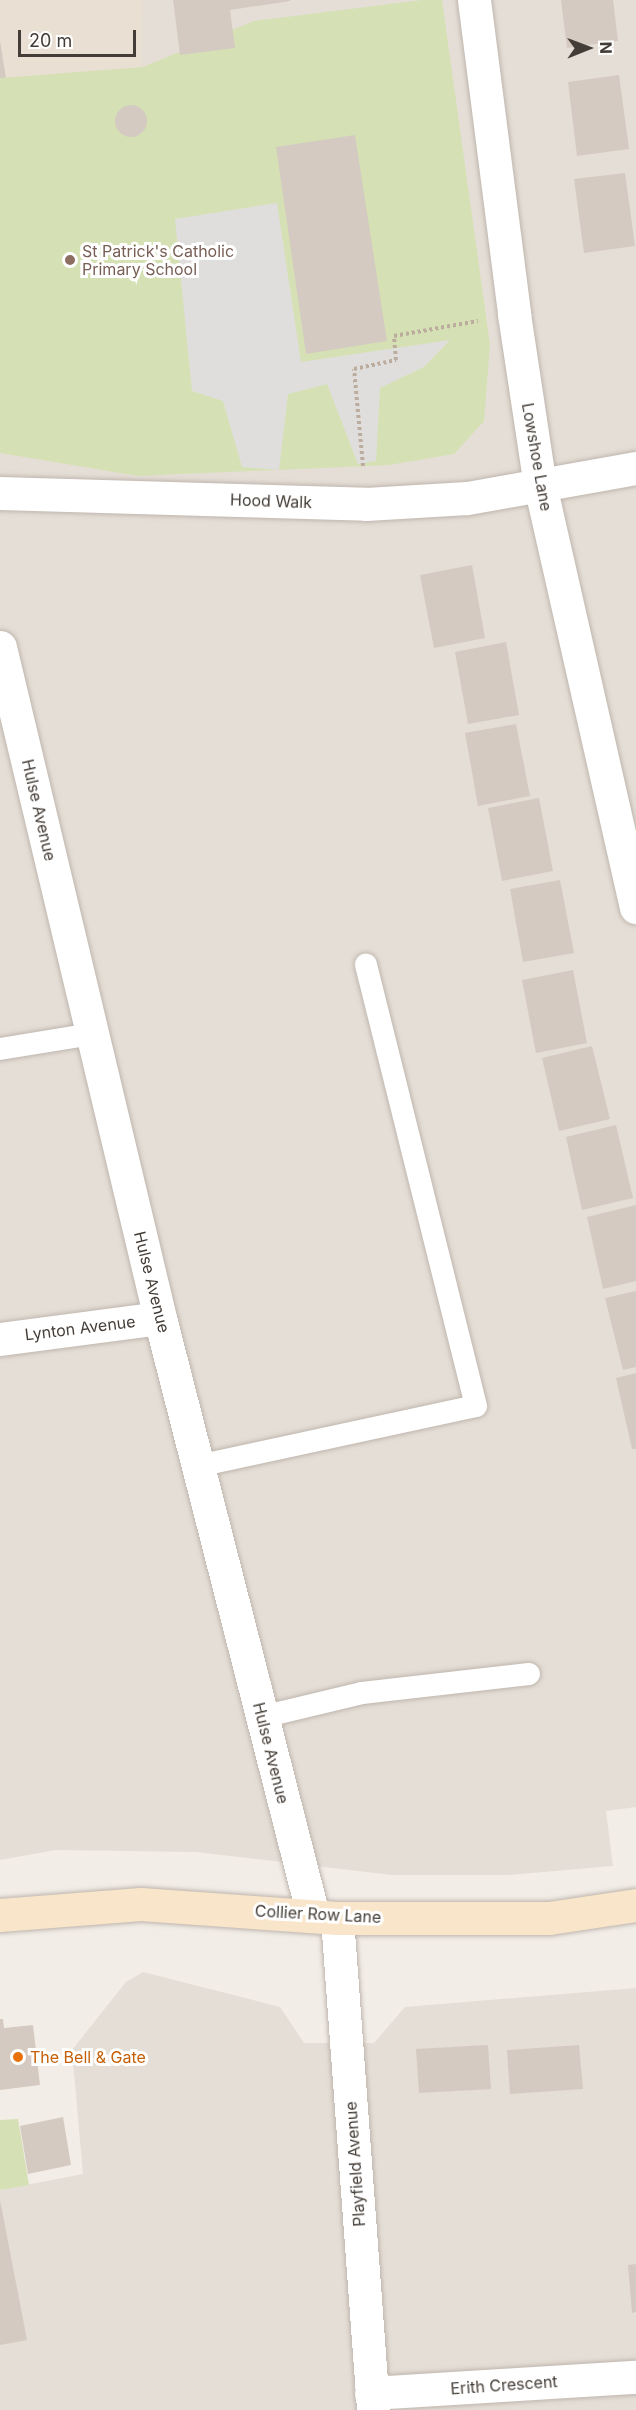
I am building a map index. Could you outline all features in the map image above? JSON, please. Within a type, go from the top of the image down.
[{"type":"main road","name":"Collier Row Lane","points":[[0,1915],[141,1904],[325,1916],[549,1918],[636,1905]]},
{"type":"street","name":"Lowshoe Lane","points":[[474,0],[514,314],[540,485],[634,888]]},
{"type":"street","name":"Hood Walk","points":[[0,494],[366,504],[467,498],[636,468]]},
{"type":"street","name":"Hulse Avenue","points":[[0,647],[160,1317],[262,1718],[325,1916]]},
{"type":"street","name":"Lynton Avenue","points":[[0,1339],[160,1317]]},
{"type":"street","name":"Playfield Avenue","points":[[325,1916],[372,2402]]},
{"type":"street","name":"Erith Crescent","points":[[372,2402],[636,2377]]},
{"type":"lane","points":[[198,1466],[476,1406],[366,965]]},
{"type":"lane","points":[[0,1049],[93,1034]]},
{"type":"lane","points":[[262,1718],[362,1693],[529,1674]]},
{"type":"path","points":[[366,504],[354,369],[396,360],[394,336],[514,314]]},
{"type":"shaded area","points":[[0,0],[636,0],[636,1807],[606,1811],[613,1866],[509,1875],[392,1875],[196,1852],[56,1850],[0,1860]]},
{"type":"shaded area","name":"St Patrick's Catholic Primary School","points":[[0,0],[143,0],[138,476],[0,453]]},
{"type":"shaded area","points":[[277,203],[301,362],[450,340],[424,367],[380,388],[376,461],[358,464],[327,384],[288,394],[279,470],[242,467],[223,401],[192,391],[175,219]]},
{"type":"shaded area","points":[[143,1972],[280,2007],[304,2043],[374,2043],[405,2007],[636,1988],[636,2410],[0,2410],[0,2190],[83,2174],[72,2050],[126,1982]]},
{"type":"green space","points":[[422,0],[442,0],[490,345],[484,421],[454,454],[389,465],[138,476],[0,453],[0,78],[143,67],[254,21]]},
{"type":"green space","points":[[18,2119],[29,2185],[0,2190],[0,2120]]},
{"type":"building","points":[[173,0],[290,1],[230,10],[235,48],[180,55]]},
{"type":"building","points":[[561,0],[613,0],[618,41],[567,48]]},
{"type":"building","points":[[0,41],[6,78],[0,78]]},
{"type":"building","points":[[619,75],[629,149],[577,156],[568,82]]},
{"type":"building","points":[[131,105],[143,109],[147,121],[143,133],[131,137],[119,133],[115,121],[119,109]]},
{"type":"building","points":[[355,135],[387,341],[306,354],[276,147]]},
{"type":"building","points":[[625,173],[635,246],[584,253],[574,179]]},
{"type":"building","points":[[472,565],[485,638],[434,648],[420,575]]},
{"type":"building","points":[[506,642],[519,715],[468,724],[455,652]]},
{"type":"building","points":[[516,724],[530,796],[478,806],[465,733]]},
{"type":"building","points":[[539,798],[553,871],[502,881],[488,808]]},
{"type":"building","points":[[560,880],[574,953],[523,962],[510,889]]},
{"type":"building","points":[[573,970],[587,1043],[536,1053],[522,980]]},
{"type":"building","points":[[592,1046],[610,1119],[559,1131],[542,1058]]},
{"type":"building","points":[[616,1125],[633,1198],[582,1210],[566,1137]]},
{"type":"building","points":[[636,1205],[636,1281],[603,1289],[587,1217]]},
{"type":"building","points":[[636,1291],[636,1367],[623,1370],[605,1298]]},
{"type":"building","points":[[636,1373],[636,1449],[632,1449],[616,1378]]},
{"type":"building","name":"The Bell & Gate","points":[[0,2019],[3,2019],[4,2028],[33,2025],[40,2085],[0,2090]]},
{"type":"building","points":[[488,2045],[491,2089],[419,2093],[416,2049]]},
{"type":"building","points":[[579,2045],[583,2089],[510,2094],[507,2050]]},
{"type":"building","points":[[63,2117],[71,2165],[28,2174],[20,2126]]},
{"type":"building","points":[[0,2200],[27,2340],[0,2345]]},
{"type":"building","points":[[636,2264],[636,2312],[632,2313],[628,2265]]},
{"type":"place","name":"St Patrick's Catholic Primary School","points":[[70,260]]},
{"type":"place","name":"The Bell & Gate","points":[[18,2057]]}]
